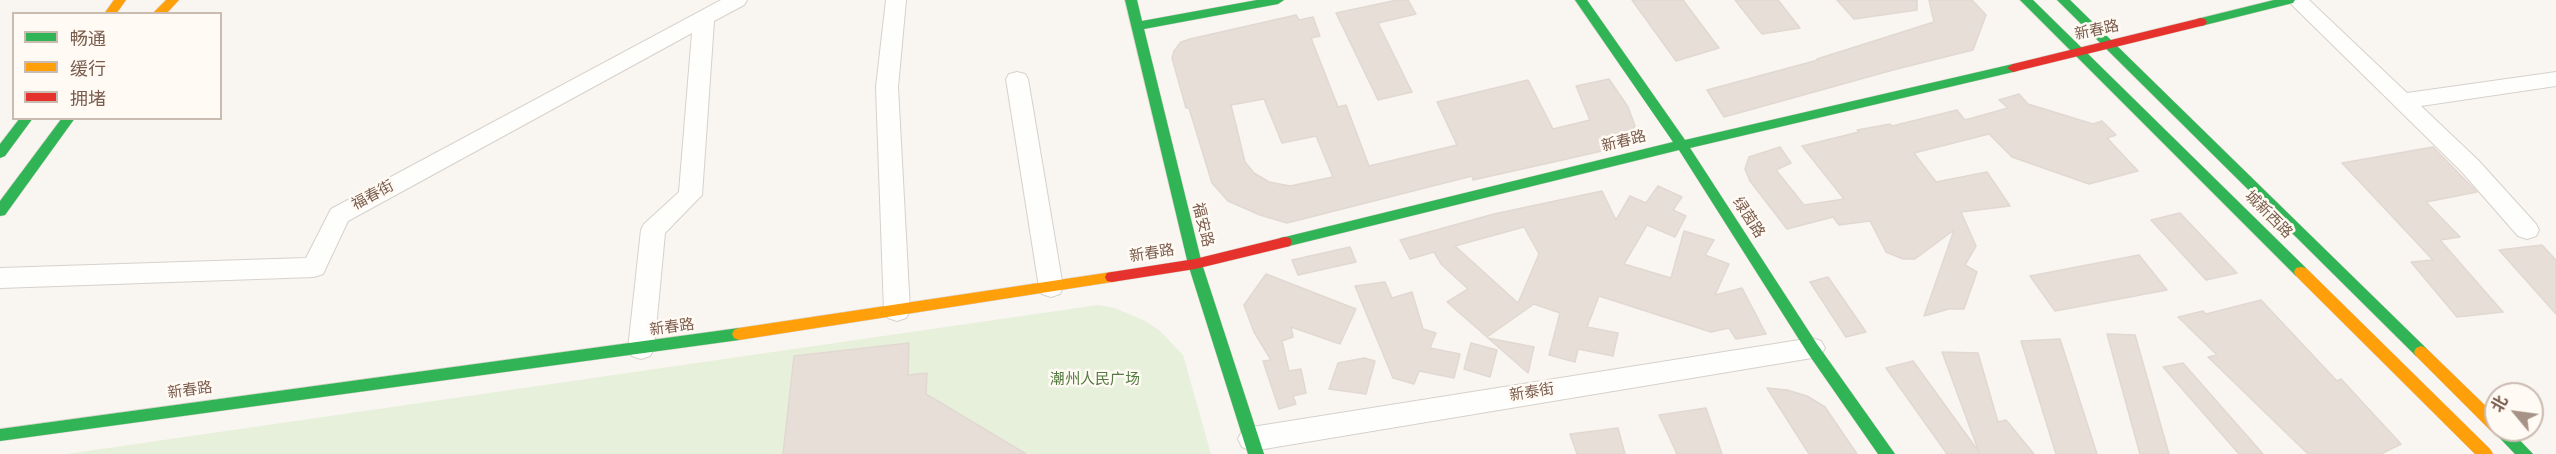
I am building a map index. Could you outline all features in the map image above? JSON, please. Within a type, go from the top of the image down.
[{"type":"street","points":[[110,12],[120,0]]},
{"type":"street","points":[[160,12],[173,0]]},
{"type":"street","name":"福春街","points":[[0,278],[315,267],[339,214],[737,0]]},
{"type":"street","points":[[896,0],[887,87],[897,311]]},
{"type":"street","name":"福安路","points":[[1131,0],[1195,264],[1254,446]]},
{"type":"street","points":[[1137,26],[1278,0]]},
{"type":"street","name":"绿茵路","points":[[1581,0],[1682,145],[1812,348],[1887,454]]},
{"type":"street","name":"城新西路","points":[[2026,0],[2486,454]]},
{"type":"street","name":"城新西路","points":[[2063,0],[2484,414]]},
{"type":"street","name":"新春路","points":[[0,435],[641,349],[1195,264],[2289,0]]},
{"type":"street","points":[[2297,0],[2470,166],[2527,230]]},
{"type":"street","points":[[641,349],[653,230],[690,195],[704,18]]},
{"type":"street","points":[[1017,78],[1051,287]]},
{"type":"street","points":[[2402,101],[2556,79]]},
{"type":"street","points":[[0,153],[25,120]]},
{"type":"street","points":[[0,212],[68,120]]},
{"type":"street","name":"新泰街","points":[[1254,446],[1812,348]]},
{"type":"street","points":[[2512,442],[2525,454]]},
{"type":"green space","name":"潮州人民广场","points":[[1098,305],[1115,308],[1145,321],[1160,331],[1183,355],[1211,454],[67,454]]},
{"type":"building","points":[[1397,0],[1408,0],[1416,14],[1378,23],[1412,92],[1378,100],[1336,13]]},
{"type":"building","points":[[1632,0],[1683,0],[1719,48],[1676,61]]},
{"type":"building","points":[[1735,0],[1778,0],[1800,28],[1762,34]]},
{"type":"building","points":[[1837,0],[1917,0],[1917,10],[1854,19]]},
{"type":"building","points":[[1929,0],[1972,0],[1986,15],[1973,50],[1724,117],[1707,90],[1818,60],[1934,22]]},
{"type":"building","points":[[1296,15],[1299,20],[1313,17],[1320,36],[1311,38],[1338,107],[1346,105],[1369,166],[1457,145],[1437,102],[1528,80],[1553,129],[1590,120],[1576,86],[1609,79],[1628,107],[1635,126],[1626,140],[1615,148],[1473,180],[1472,176],[1287,223],[1260,215],[1228,201],[1212,183],[1189,108],[1186,108],[1172,58],[1181,42]],"holes":[[[1264,99],[1282,143],[1316,136],[1333,177],[1290,186],[1269,182],[1254,173],[1245,162],[1231,105]]]},
{"type":"building","points":[[2019,94],[2028,104],[2093,124],[2102,121],[2116,135],[2107,138],[2138,171],[2089,184],[2012,157],[1989,134],[1914,153],[1936,182],[1987,172],[2010,206],[1961,212],[1976,246],[1965,265],[1977,272],[1964,309],[1949,309],[1924,316],[1954,230],[1915,259],[1903,259],[1886,252],[1870,221],[1839,225],[1833,217],[1787,229],[1750,181],[1745,169],[1749,157],[1780,147],[1791,163],[1776,170],[1804,205],[1844,199],[1802,146],[1859,132],[1857,130],[1890,124],[1892,126],[1957,110],[1965,120],[2008,108],[1999,100]]},
{"type":"building","points":[[2433,147],[2477,192],[2426,202],[2460,237],[2440,240],[2503,312],[2457,317],[2411,262],[2433,260],[2342,163]]},
{"type":"building","points":[[1658,186],[1682,197],[1673,210],[1686,216],[1675,237],[1647,225],[1624,264],[1671,278],[1684,231],[1714,240],[1705,255],[1729,264],[1715,295],[1742,288],[1766,334],[1736,339],[1729,328],[1711,332],[1599,296],[1587,327],[1618,333],[1613,356],[1578,349],[1575,362],[1549,355],[1560,313],[1534,304],[1487,337],[1447,302],[1468,289],[1441,264],[1434,252],[1410,259],[1400,240],[1494,214],[1602,191],[1616,220],[1630,196],[1646,203]],"holes":[[[1524,227],[1539,254],[1518,303],[1455,246]]]},
{"type":"building","points":[[2180,213],[2237,273],[2206,280],[2151,220]]},
{"type":"building","points":[[2542,245],[2556,260],[2556,314],[2499,250]]},
{"type":"building","points":[[1350,247],[1356,262],[1298,275],[1292,260]]},
{"type":"building","points":[[2139,255],[2167,290],[2055,311],[2030,276]]},
{"type":"building","points":[[1266,274],[1356,309],[1340,344],[1291,327],[1293,337],[1282,341],[1289,371],[1301,369],[1306,393],[1293,396],[1296,404],[1279,409],[1263,361],[1271,360],[1254,332],[1244,305]]},
{"type":"building","points":[[1828,277],[1866,332],[1846,337],[1810,282]]},
{"type":"building","points":[[1385,282],[1392,298],[1412,292],[1423,329],[1436,333],[1430,348],[1460,354],[1454,378],[1419,371],[1414,384],[1393,378],[1355,286]]},
{"type":"building","points":[[2261,300],[2337,381],[2341,379],[2401,444],[2381,454],[2308,454],[2208,357],[2217,355],[2178,317],[2203,311],[2206,314]]},
{"type":"building","points":[[2107,334],[2135,335],[2169,454],[2140,454]]},
{"type":"building","points":[[1488,338],[1534,347],[1528,373]]},
{"type":"building","points":[[2060,339],[2097,454],[2056,454],[2021,341]]},
{"type":"building","points":[[909,343],[908,375],[927,373],[926,394],[1026,454],[783,454],[794,356]]},
{"type":"building","points":[[1471,343],[1497,350],[1490,377],[1464,369]]},
{"type":"building","points":[[1942,352],[1978,353],[1998,422],[2006,420],[2034,454],[1947,454],[1886,368],[1913,361],[1979,452]]},
{"type":"building","points":[[1364,358],[1375,361],[1366,394],[1329,389],[1338,363]]},
{"type":"building","points":[[2183,363],[2263,454],[2239,454],[2163,367]]},
{"type":"building","points":[[1767,388],[1787,390],[1807,396],[1825,407],[1857,454],[1809,454]]},
{"type":"building","points":[[1706,408],[1722,454],[1677,454],[1659,415]]},
{"type":"building","points":[[1618,428],[1625,454],[1577,454],[1570,434]]},
{"type":"traffic: fast","points":[[1131,0],[1195,264],[1256,454]]},
{"type":"traffic: fast","points":[[1137,26],[1278,0]]},
{"type":"traffic: fast","points":[[1581,0],[1682,145],[1812,348],[1887,454]]},
{"type":"traffic: fast","points":[[2026,0],[2301,272]]},
{"type":"traffic: fast","points":[[2063,0],[2421,352]]},
{"type":"traffic: fast","points":[[2201,22],[2289,0]]},
{"type":"traffic: fast","points":[[1285,242],[1682,145],[2013,68]]},
{"type":"traffic: fast","points":[[0,153],[25,120]]},
{"type":"traffic: fast","points":[[0,211],[68,120]]},
{"type":"traffic: fast","points":[[0,435],[739,334]]},
{"type":"traffic: fast","points":[[2512,442],[2525,454]]},
{"type":"traffic: slow","points":[[111,12],[120,0]]},
{"type":"traffic: slow","points":[[160,12],[173,0]]},
{"type":"traffic: slow","points":[[2301,272],[2485,454]]},
{"type":"traffic: slow","points":[[739,334],[1112,277]]},
{"type":"traffic: slow","points":[[2421,352],[2484,414]]},
{"type":"traffic: jam","points":[[2013,68],[2201,22]]},
{"type":"traffic: jam","points":[[1112,277],[1195,264],[1285,242]]}]
